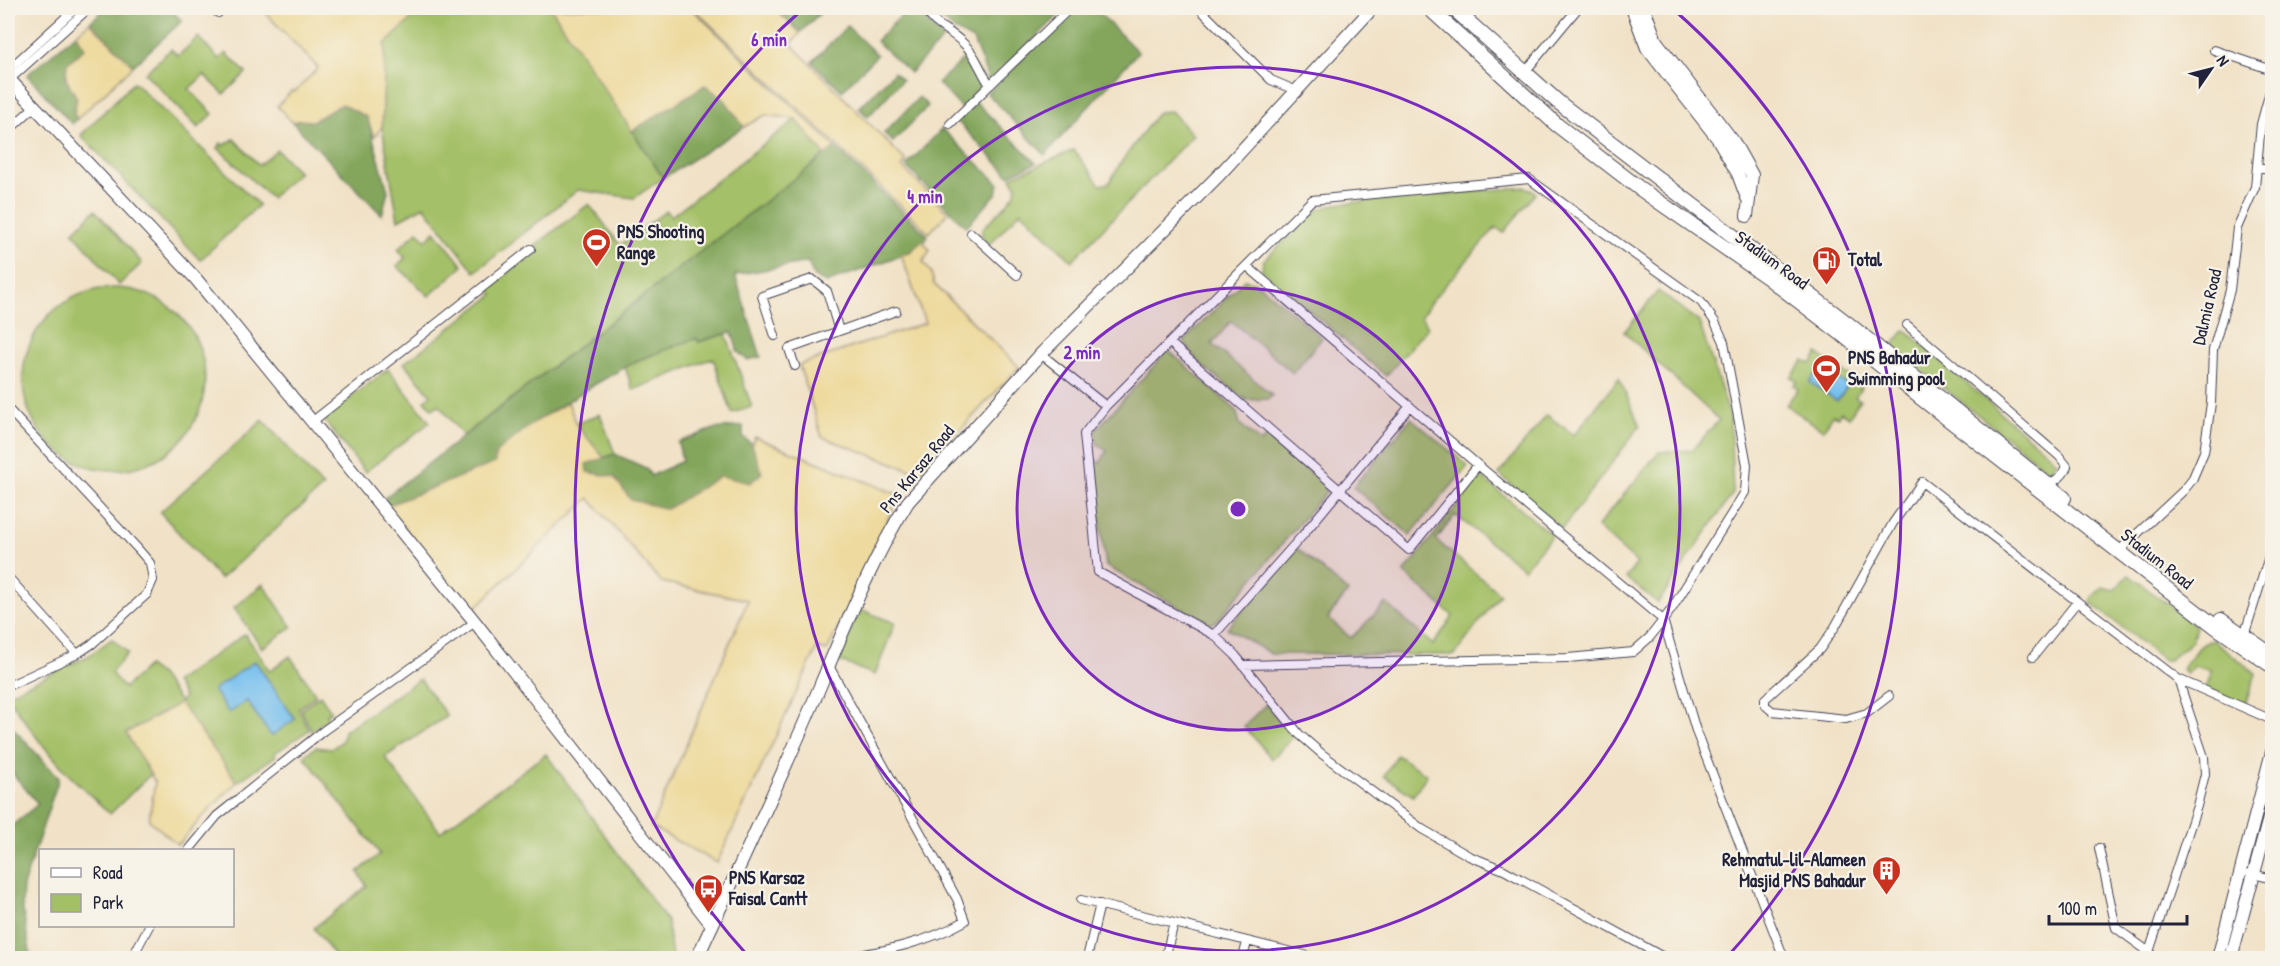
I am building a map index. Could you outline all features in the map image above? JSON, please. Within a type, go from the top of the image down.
[{"type":"main road","name":"Stadium Road","points":[[1429,8],[1557,125],[1639,188],[1784,290],[2216,627],[2272,666]]},
{"type":"main road","name":"Stadium Road","points":[[1453,8],[1558,102],[1847,323],[2124,546],[2272,655]]},
{"type":"street","points":[[8,76],[76,8]]},
{"type":"street","points":[[8,76],[89,8]]},
{"type":"street","points":[[924,8],[932,22],[962,41],[977,58],[983,75],[990,85]]},
{"type":"street","points":[[950,124],[1070,8]]},
{"type":"street","points":[[1199,8],[1271,80],[1297,91]]},
{"type":"street","points":[[1524,73],[1578,8]]},
{"type":"street","points":[[1632,8],[1647,48],[1718,139],[1738,174],[1748,202]]},
{"type":"street","points":[[1644,8],[1656,41],[1733,141],[1752,175],[1747,216]]},
{"type":"street","name":"Pns Karsaz Road","points":[[697,958],[782,774],[866,581],[892,527],[908,502],[1041,354],[1219,175],[1368,13]]},
{"type":"street","points":[[2214,50],[2272,70]]},
{"type":"street","points":[[8,76],[34,107],[196,279],[475,622],[712,925]]},
{"type":"street","name":"Dalmia Road","points":[[2124,546],[2184,490],[2192,480],[2204,452],[2211,403],[2213,350],[2230,290],[2237,228],[2255,187],[2261,124],[2272,84]]},
{"type":"street","points":[[8,132],[34,107]]},
{"type":"street","points":[[2257,168],[2272,168]]},
{"type":"street","points":[[1243,665],[1568,658],[1633,652],[1650,637],[1663,620],[1745,492],[1747,465],[1724,342],[1715,321],[1701,302],[1530,179],[1312,200],[1106,406],[1084,434],[1098,572],[1214,634],[1243,665],[1299,734],[1422,829],[1469,856],[1504,870],[1665,958]]},
{"type":"street","points":[[970,233],[1017,275]]},
{"type":"street","points":[[313,421],[531,249]]},
{"type":"street","points":[[1247,266],[1478,465],[1663,620],[1697,734],[1784,958]]},
{"type":"street","points":[[775,336],[762,296],[812,279],[826,291],[839,331]]},
{"type":"street","points":[[795,366],[789,349],[896,311]]},
{"type":"street","points":[[1907,325],[2059,456],[2067,466],[2066,470],[2063,475],[2048,485]]},
{"type":"street","points":[[1170,343],[1409,550],[1478,465]]},
{"type":"street","points":[[1041,354],[1106,406]]},
{"type":"street","points":[[1214,634],[1410,406]]},
{"type":"street","points":[[8,409],[150,563],[153,580],[147,594],[92,644],[77,654],[8,686]]},
{"type":"street","points":[[1889,696],[1867,713],[1845,719],[1772,711],[1766,705],[1766,699],[1820,648],[1835,627],[1893,522],[1922,482],[2178,679],[2272,720]]},
{"type":"street","points":[[2244,636],[2272,547]]},
{"type":"street","points":[[8,577],[77,654]]},
{"type":"street","points":[[2033,657],[2077,602]]},
{"type":"street","points":[[190,849],[217,816],[305,745],[475,622]]},
{"type":"street","points":[[829,666],[957,899],[965,921],[949,930],[891,950],[842,958]]},
{"type":"street","points":[[2098,848],[2116,928],[2148,955],[2197,806],[2205,774],[2204,757],[2178,679]]},
{"type":"street","points":[[2231,958],[2272,752]]},
{"type":"street","points":[[2218,958],[2272,807]]},
{"type":"street","points":[[2248,872],[2272,879]]},
{"type":"street","points":[[1081,900],[1316,958]]},
{"type":"street","points":[[1088,958],[1100,904]]},
{"type":"street","points":[[1165,958],[1174,923]]},
{"type":"street","points":[[132,958],[148,927]]},
{"type":"street","points":[[1243,958],[1247,942]]},
{"type":"green space","points":[[106,8],[169,8],[182,21],[133,66],[90,22]]},
{"type":"green space","points":[[423,8],[551,8],[663,178],[634,198],[578,190],[475,272],[424,206],[398,220],[382,127],[385,44]]},
{"type":"green space","points":[[776,8],[825,8],[801,32]]},
{"type":"green space","points":[[909,8],[913,8],[944,38],[910,73],[876,41]]},
{"type":"green space","points":[[930,8],[1066,8],[990,83],[973,40],[954,30]]},
{"type":"green space","points":[[1074,8],[1094,8],[1138,52],[1045,155],[987,93]]},
{"type":"green space","points":[[847,26],[877,55],[842,91],[812,62]]},
{"type":"green space","points":[[76,34],[85,48],[67,64],[66,79],[77,98],[74,114],[77,119],[72,124],[27,75]]},
{"type":"green space","points":[[198,37],[219,59],[226,53],[246,73],[224,94],[204,75],[189,89],[213,114],[198,128],[145,73],[171,49],[178,56]]},
{"type":"green space","points":[[966,56],[989,85],[963,110],[938,83]]},
{"type":"green space","points":[[894,72],[902,80],[868,117],[859,108]]},
{"type":"green space","points":[[134,82],[259,205],[200,260],[81,135]]},
{"type":"green space","points":[[705,85],[725,100],[744,127],[663,178],[632,131]]},
{"type":"green space","points":[[919,97],[928,106],[893,142],[884,133]]},
{"type":"green space","points":[[976,102],[1036,163],[1009,175],[957,121]]},
{"type":"green space","points":[[342,104],[367,117],[388,191],[382,215],[292,122],[313,121]]},
{"type":"green space","points":[[1171,111],[1193,135],[1072,261],[1021,211],[989,245],[982,238],[982,229],[1015,193],[1016,186],[1011,177],[1074,150],[1100,185],[1109,183],[1158,112]]},
{"type":"green space","name":"PNS Shooting Range","points":[[796,119],[825,155],[463,436],[439,405],[432,409],[425,400],[431,395],[404,363],[493,295],[489,287],[537,250],[536,245],[589,204],[620,245],[666,211],[671,216]]},
{"type":"green space","points":[[942,129],[999,184],[997,193],[966,227],[906,166]]},
{"type":"green space","points":[[234,139],[259,165],[277,150],[299,172],[271,198],[218,148],[221,143],[223,146]]},
{"type":"green space","points":[[835,147],[928,236],[910,252],[826,283],[814,277],[808,262],[735,275],[761,357],[747,360],[738,352],[732,332],[698,342],[697,338],[636,361],[532,424],[495,463],[387,506],[383,499]]},
{"type":"green space","points":[[1526,187],[1536,193],[1503,233],[1496,227],[1430,303],[1421,317],[1428,327],[1386,376],[1262,270],[1263,261],[1317,210],[1336,204]]},
{"type":"green space","points":[[95,210],[142,263],[119,285],[73,232]]},
{"type":"green space","points":[[418,231],[426,240],[435,231],[463,266],[429,296],[397,266],[405,258],[398,249]]},
{"type":"green space","points":[[1244,280],[1257,283],[1322,338],[1293,373],[1231,321],[1212,344],[1272,395],[1269,399],[1246,400],[1202,365],[1184,341]]},
{"type":"green space","points":[[114,288],[149,295],[178,315],[198,344],[205,379],[198,414],[178,443],[149,463],[114,470],[79,463],[50,443],[30,414],[23,379],[30,344],[50,315],[79,295]]},
{"type":"green space","points":[[1658,291],[1699,322],[1730,416],[1733,493],[1658,603],[1626,578],[1637,563],[1597,527],[1659,452],[1692,450],[1719,420],[1624,332]]},
{"type":"green space","points":[[1904,330],[2057,462],[2049,471],[1892,347]]},
{"type":"green space","points":[[726,334],[752,407],[732,413],[713,358],[633,390],[625,367],[697,338],[699,342]]},
{"type":"green space","points":[[1168,350],[1236,410],[1240,424],[1261,443],[1268,435],[1326,486],[1326,492],[1216,622],[1209,624],[1106,566],[1091,458],[1100,463],[1107,451],[1098,445],[1094,432]]},
{"type":"green space","name":"PNS Bahadur Swimming pool","points":[[1818,354],[1863,385],[1855,397],[1860,400],[1849,417],[1841,412],[1838,417],[1833,415],[1823,430],[1786,405],[1798,389],[1794,386],[1797,381],[1791,377],[1804,360],[1811,364]]},
{"type":"green space","points":[[388,369],[430,422],[365,472],[323,419]]},
{"type":"green space","points":[[1619,378],[1640,426],[1562,529],[1499,474],[1547,415],[1574,435]]},
{"type":"green space","points":[[600,414],[615,454],[604,458],[576,424]]},
{"type":"green space","points":[[1411,418],[1468,466],[1410,535],[1353,487]]},
{"type":"green space","points":[[263,420],[323,487],[220,579],[160,512]]},
{"type":"green space","points":[[743,426],[743,437],[752,444],[762,473],[750,483],[720,477],[667,509],[630,500],[614,477],[587,472],[586,464],[615,454],[646,468],[651,476],[682,461],[678,442],[714,429]]},
{"type":"green space","points":[[1480,476],[1552,535],[1524,569],[1455,515],[1436,540],[1500,594],[1455,655],[1271,654],[1227,628],[1297,548],[1348,592],[1328,618],[1351,638],[1386,603],[1433,645],[1453,616],[1404,573]]},
{"type":"green space","points":[[2129,575],[2196,626],[2192,641],[2169,660],[2164,660],[2091,603],[2091,598],[2103,587],[2114,590]]},
{"type":"green space","points":[[263,584],[292,627],[262,648],[234,608]]},
{"type":"green space","points":[[859,609],[895,623],[875,675],[839,661]]},
{"type":"green space","points":[[245,634],[270,671],[290,656],[316,695],[298,709],[309,730],[237,782],[180,703],[126,733],[151,774],[110,814],[68,774],[40,742],[8,697],[8,694],[88,656],[112,639],[128,653],[111,673],[124,688],[148,666],[160,675],[180,702],[184,697],[175,682]]},
{"type":"green space","points":[[2214,640],[2256,674],[2245,705],[2205,688],[2210,670],[2195,666],[2186,674],[2182,669],[2199,647]]},
{"type":"green space","points":[[420,679],[447,716],[385,757],[440,832],[546,754],[667,921],[671,958],[336,958],[314,928],[367,886],[358,872],[380,854],[304,756],[316,747],[331,749],[342,741],[344,731]]},
{"type":"green space","points":[[320,695],[331,711],[327,714],[327,719],[312,731],[301,710]]},
{"type":"green space","points":[[1266,704],[1294,736],[1272,759],[1244,726]]},
{"type":"green space","points":[[12,727],[59,778],[23,886],[22,904],[31,958],[9,958],[8,954],[8,829],[38,804],[8,768],[8,732]]},
{"type":"green space","points":[[1397,755],[1427,775],[1413,796],[1384,776]]},
{"type":"sand","points":[[261,8],[423,8],[385,44],[382,127],[374,137],[367,117],[342,104],[313,121],[292,122],[277,106],[292,91],[295,92],[318,68]]},
{"type":"sand","points":[[551,8],[691,8],[835,147],[825,155],[796,119],[765,115],[744,127],[725,100],[705,85],[632,131]]},
{"type":"sand","points":[[693,8],[773,8],[800,33],[791,44],[906,161],[902,167],[948,213],[929,233]]},
{"type":"sand","points":[[90,22],[133,66],[77,119],[74,114],[77,98],[66,79],[67,64],[85,48],[76,34]]},
{"type":"sand","points":[[928,236],[924,243],[930,250],[923,262],[931,272],[934,284],[1019,367],[920,473],[822,437],[799,365],[925,323],[901,254],[910,252]]},
{"type":"sand","points":[[568,402],[576,424],[604,458],[586,464],[587,472],[614,477],[631,500],[667,509],[720,476],[750,483],[762,473],[752,444],[755,437],[899,495],[827,651],[817,648],[717,863],[651,827],[748,600],[661,582],[589,498],[472,611],[387,506],[495,463],[496,453],[532,424]]},
{"type":"sand","points":[[180,703],[237,782],[178,845],[149,820],[155,782],[126,733]]},
{"type":"water","points":[[1821,367],[1848,386],[1837,401],[1810,382]]},
{"type":"water","points":[[255,661],[295,719],[271,736],[247,701],[229,713],[213,690]]},
{"type":"place","name":"PNS Shooting Range","points":[[596,268]]},
{"type":"place","name":"Total","points":[[1827,286]]},
{"type":"place","name":"PNS Bahadur Swimming pool","points":[[1827,394]]},
{"type":"place","name":"Rehmatul-lil-Alameen Masjid PNS Bahadur","points":[[1887,896]]},
{"type":"place","name":"PNS Karsaz Faisal Cantt","points":[[708,914]]}]
